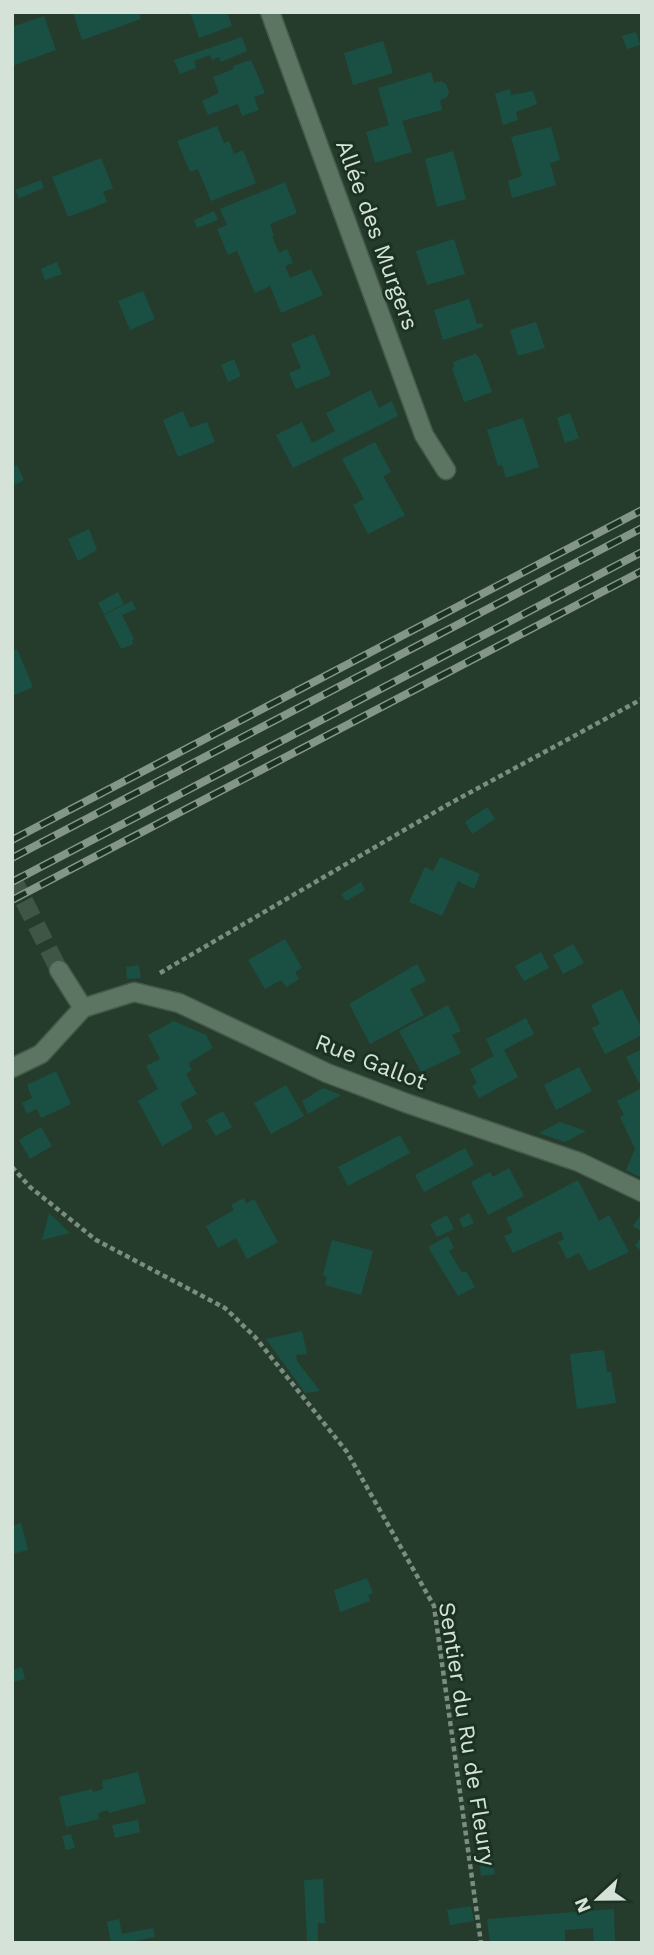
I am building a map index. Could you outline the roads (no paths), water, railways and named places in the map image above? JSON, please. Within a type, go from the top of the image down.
[{"type":"street","name":"Allée des Murgers","points":[[270,12],[424,435],[446,470]]},
{"type":"street","points":[[12,1068],[41,1054],[83,1007],[59,970]]},
{"type":"street","name":"Rue Gallot","points":[[83,1007],[134,992],[179,1003],[327,1073],[405,1103],[579,1162],[642,1192]]},
{"type":"tunnel","points":[[12,877],[59,970]]},
{"type":"railway","points":[[12,840],[642,510]]},
{"type":"railway","points":[[12,858],[642,528]]},
{"type":"railway","points":[[12,882],[642,552]]},
{"type":"railway","points":[[12,900],[642,571]]}]
